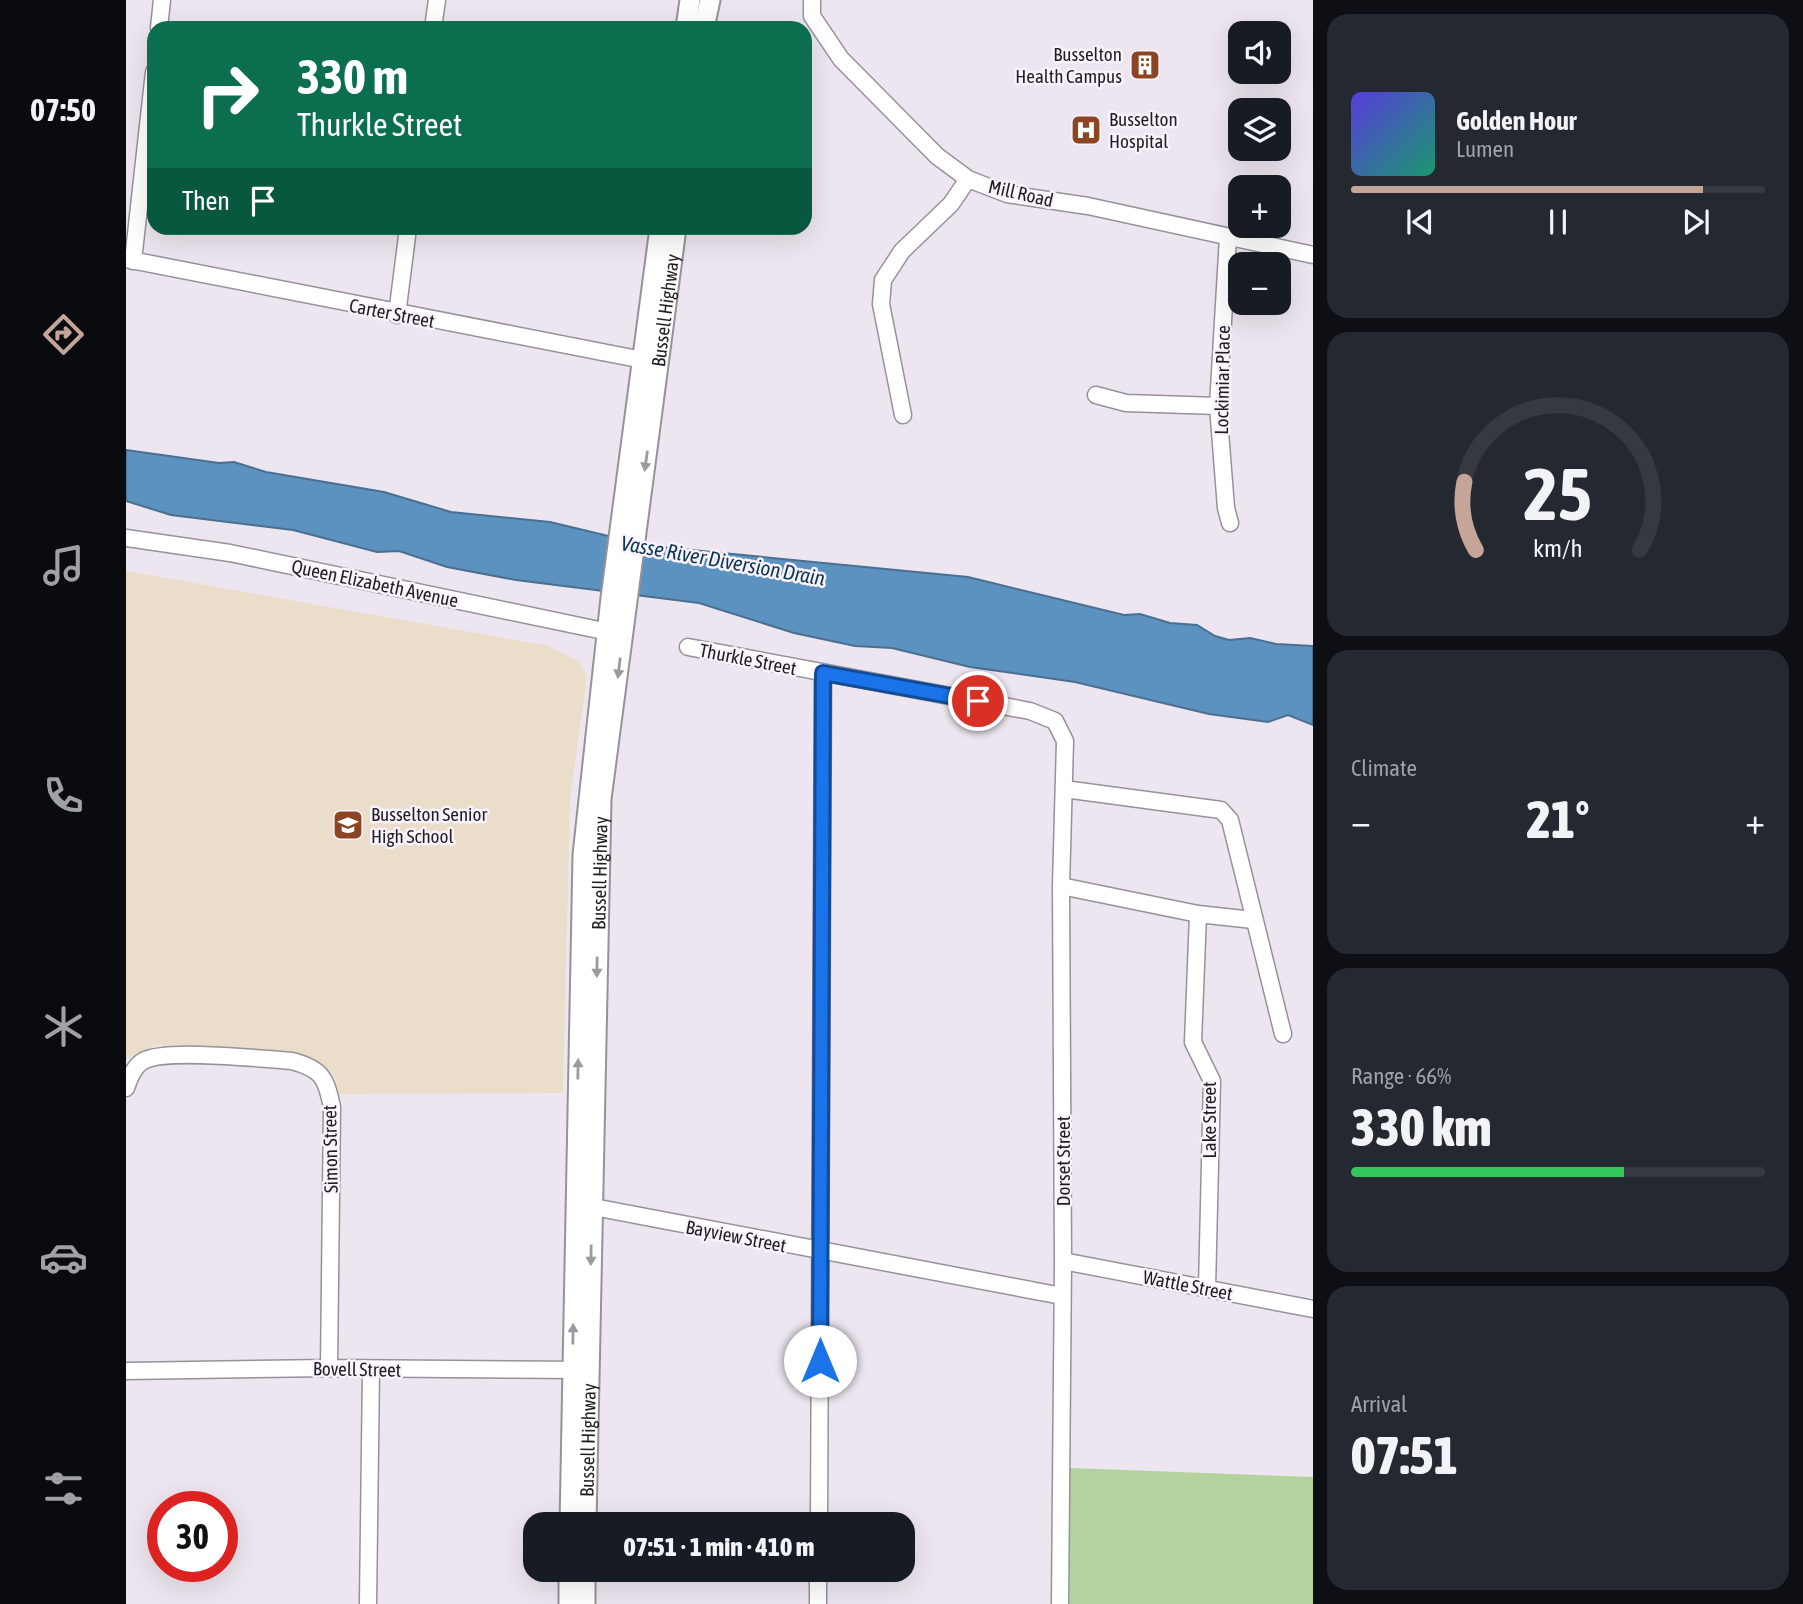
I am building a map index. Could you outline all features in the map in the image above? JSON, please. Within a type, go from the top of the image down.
[{"type":"main road","points":[[687,21],[690,0]]},
{"type":"main road","points":[[706,21],[710,0]]},
{"type":"main road","name":"Bussell Highway","points":[[651,362],[660,235]]},
{"type":"main road","name":"Bussell Highway","points":[[586,1512],[581,1370],[584,1205],[583,855],[651,362],[675,235]]},
{"type":"main road","name":"Bussell Highway","points":[[571,1512],[581,1370]]},
{"type":"main road","points":[[569,1582],[569,1604]]},
{"type":"main road","points":[[585,1582],[585,1604]]},
{"type":"street","points":[[160,21],[162,0]]},
{"type":"street","points":[[434,21],[437,0]]},
{"type":"street","name":"Mill Road","points":[[811,0],[812,16],[841,60],[948,166],[968,179],[1007,194],[1088,206],[1228,237]]},
{"type":"street","points":[[129,260],[147,125]]},
{"type":"street","points":[[903,415],[881,304],[883,280],[902,251],[951,204],[968,179]]},
{"type":"street","points":[[397,315],[407,235]]},
{"type":"street","name":"Lockimiar Place","points":[[1228,237],[1218,406],[1226,509],[1230,523]]},
{"type":"street","name":"Mill Road","points":[[1232,238],[1313,256]]},
{"type":"street","name":"Carter Street","points":[[129,260],[397,315],[651,362]]},
{"type":"street","points":[[1096,395],[1126,403],[1218,406]]},
{"type":"street","name":"Queen Elizabeth Avenue","points":[[126,538],[243,555],[615,633]]},
{"type":"street","name":"Thurkle Street","points":[[688,647],[1030,711],[1055,721]]},
{"type":"street","points":[[818,1512],[823,673]]},
{"type":"street","name":"Dorset Street","points":[[1055,721],[1066,748],[1061,886],[1063,1261],[1060,1604]]},
{"type":"street","points":[[1064,789],[1221,810],[1230,820],[1283,1034]]},
{"type":"street","points":[[1061,886],[1198,914],[1253,920]]},
{"type":"street","name":"Lake Street","points":[[1198,914],[1193,1042],[1212,1081],[1207,1288]]},
{"type":"street","name":"Simon Street","points":[[126,1088],[131,1075],[142,1061],[164,1055],[292,1061],[311,1066],[327,1081],[332,1107],[329,1368]]},
{"type":"street","name":"Bayview Street","points":[[584,1205],[821,1253],[1062,1296]]},
{"type":"street","name":"Wattle Street","points":[[1063,1261],[1313,1309]]},
{"type":"street","name":"Bovell Street","points":[[126,1371],[329,1368],[581,1370]]},
{"type":"street","points":[[368,1604],[371,1370]]},
{"type":"street","points":[[818,1582],[818,1604]]},
{"type":"shaded area","name":"Busselton Senior High School","points":[[126,571],[549,646],[579,661],[587,677],[570,798],[563,1093],[339,1094],[333,1074],[319,1063],[287,1053],[155,1045],[126,1059]]},
{"type":"green space","points":[[1070,1468],[1313,1477],[1313,1604],[1069,1604]]},
{"type":"water","name":"Vasse River Diversion Drain","points":[[126,450],[219,463],[234,462],[266,472],[384,492],[451,512],[550,522],[650,546],[968,577],[1124,615],[1140,614],[1170,623],[1197,625],[1215,636],[1229,640],[1250,638],[1276,644],[1313,646],[1313,725],[1288,715],[1268,722],[1209,714],[1075,682],[970,667],[892,648],[855,646],[794,633],[699,603],[516,580],[447,567],[399,551],[377,552],[293,530],[171,515],[126,501]]},
{"type":"place","name":"Busselton Health Campus","points":[[1145,65]]},
{"type":"place","name":"Busselton Hospital","points":[[1086,130]]},
{"type":"place","name":"Busselton Senior High School","points":[[348,825]]},
{"type":"route","points":[[820,1361],[823,673],[978,701]]}]
